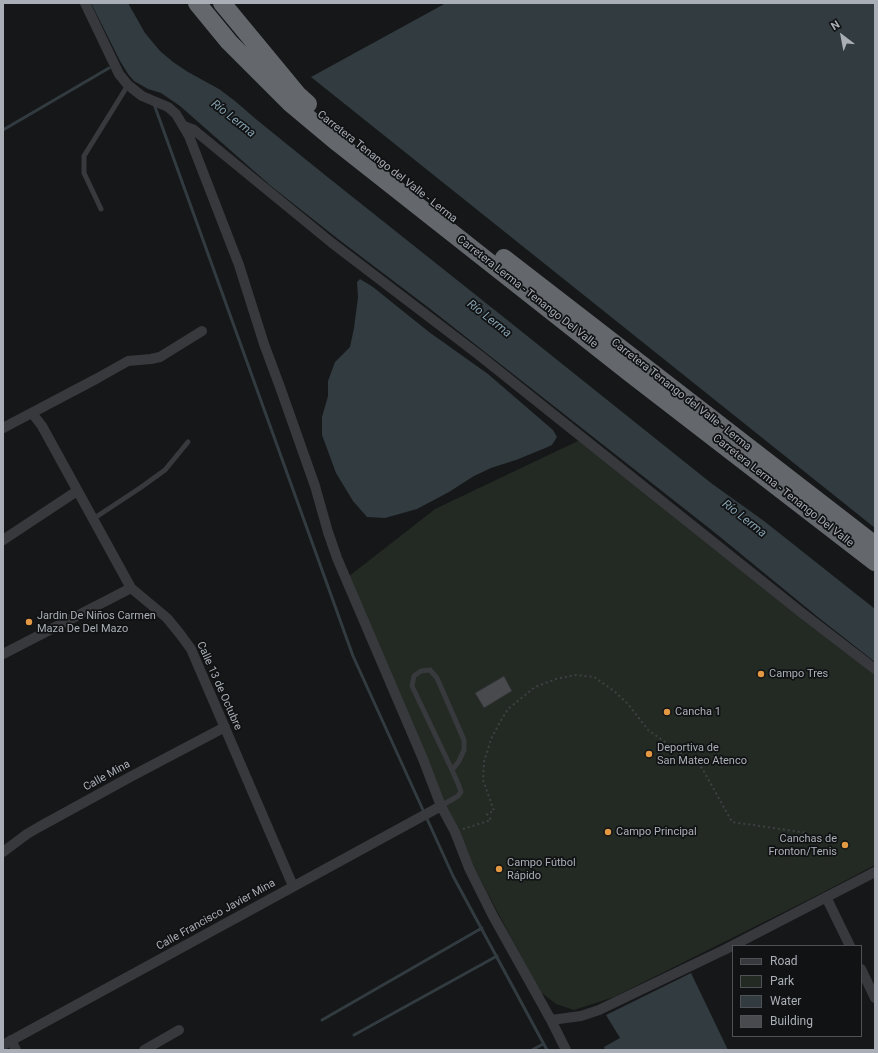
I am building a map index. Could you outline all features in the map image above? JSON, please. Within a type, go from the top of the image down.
[{"type":"highway","name":"Carretera Lerma - Tenango Del Valle","points":[[197,3],[229,42],[289,102],[338,143],[631,374],[875,562]]},
{"type":"highway","name":"Carretera Tenango del Valle - Lerma","points":[[222,3],[298,94],[345,136],[875,545]]},
{"type":"street","points":[[85,3],[118,74],[128,85],[142,96],[168,107],[176,114],[189,136],[236,258],[264,344],[315,486],[337,558],[423,759],[436,808],[454,832],[469,868],[490,909],[566,1050]]},
{"type":"street","points":[[184,126],[194,130],[332,243],[479,354],[790,603],[875,669]]},
{"type":"street","points":[[3,428],[128,361],[160,357],[202,331]]},
{"type":"street","name":"Calle 13 de Octubre","points":[[32,413],[42,426],[131,588],[166,618],[191,649],[293,886]]},
{"type":"street","points":[[3,540],[77,491]]},
{"type":"street","points":[[3,654],[131,588]]},
{"type":"street","name":"Calle Mina","points":[[3,852],[39,827],[225,727]]},
{"type":"street","name":"Calle Francisco Javier Mina","points":[[7,1043],[436,808]]},
{"type":"street","points":[[734,945],[875,872]]},
{"type":"street","points":[[826,897],[850,945]]},
{"type":"street","points":[[551,1020],[581,1016],[599,1010],[732,946]]},
{"type":"street","points":[[862,971],[875,998]]},
{"type":"street","points":[[144,1050],[179,1030]]},
{"type":"street","points":[[7,1043],[16,1050]]},
{"type":"lane","points":[[101,209],[84,173],[84,156],[128,85]]},
{"type":"lane","points":[[93,519],[165,470],[188,442]]},
{"type":"lane","points":[[436,808],[458,796],[461,792],[412,686],[414,676],[421,671],[430,670],[437,678],[464,740],[464,750],[459,761],[452,770]]},
{"type":"path","points":[[454,832],[491,820],[487,814],[494,811],[483,780],[484,762],[491,739],[508,709],[535,686],[556,679],[576,675],[594,678],[614,691],[628,704],[648,730],[702,768],[732,822],[808,833]]},
{"type":"green space","name":"Deportiva de San Mateo Atenco","points":[[580,440],[875,674],[875,865],[614,997],[574,1010],[556,1004],[539,991],[465,850],[348,577],[435,509]]},
{"type":"water","name":"Río Lerma","points":[[91,3],[128,3],[145,33],[160,51],[173,62],[219,89],[235,101],[325,175],[711,483],[764,521],[875,609],[875,662],[714,532],[271,186],[180,106],[161,93],[148,89],[134,81],[120,61]]},
{"type":"water","points":[[446,3],[875,3],[875,528],[311,77]]},
{"type":"water","points":[[360,279],[373,287],[429,332],[488,374],[553,430],[557,437],[552,445],[474,476],[449,492],[417,509],[385,518],[367,517],[353,501],[336,473],[322,435],[322,417],[328,396],[328,381],[335,362],[350,347],[358,297],[357,282]]},
{"type":"water","points":[[691,973],[728,1050],[605,1050],[604,1047],[620,1038],[606,1015]]},
{"type":"building","points":[[504,676],[512,691],[484,708],[475,693]]},
{"type":"waterway","points":[[3,130],[109,68]]},
{"type":"waterway","points":[[154,104],[353,656],[453,876],[547,1050]]},
{"type":"waterway","points":[[322,1020],[482,928]]},
{"type":"waterway","points":[[354,1035],[497,956]]},
{"type":"waterway","points":[[532,1050],[543,1044]]},
{"type":"place","name":"Jardin De Niños Carmen Maza De Del Mazo","points":[[29,622]]},
{"type":"place","name":"Campo Tres","points":[[761,674]]},
{"type":"place","name":"Cancha 1","points":[[667,712]]},
{"type":"place","name":"Deportiva de San Mateo Atenco","points":[[649,754]]},
{"type":"place","name":"Campo Principal","points":[[608,832]]},
{"type":"place","name":"Canchas de Fronton/Tenis","points":[[845,845]]},
{"type":"place","name":"Campo Fútbol Rápido","points":[[499,869]]}]
